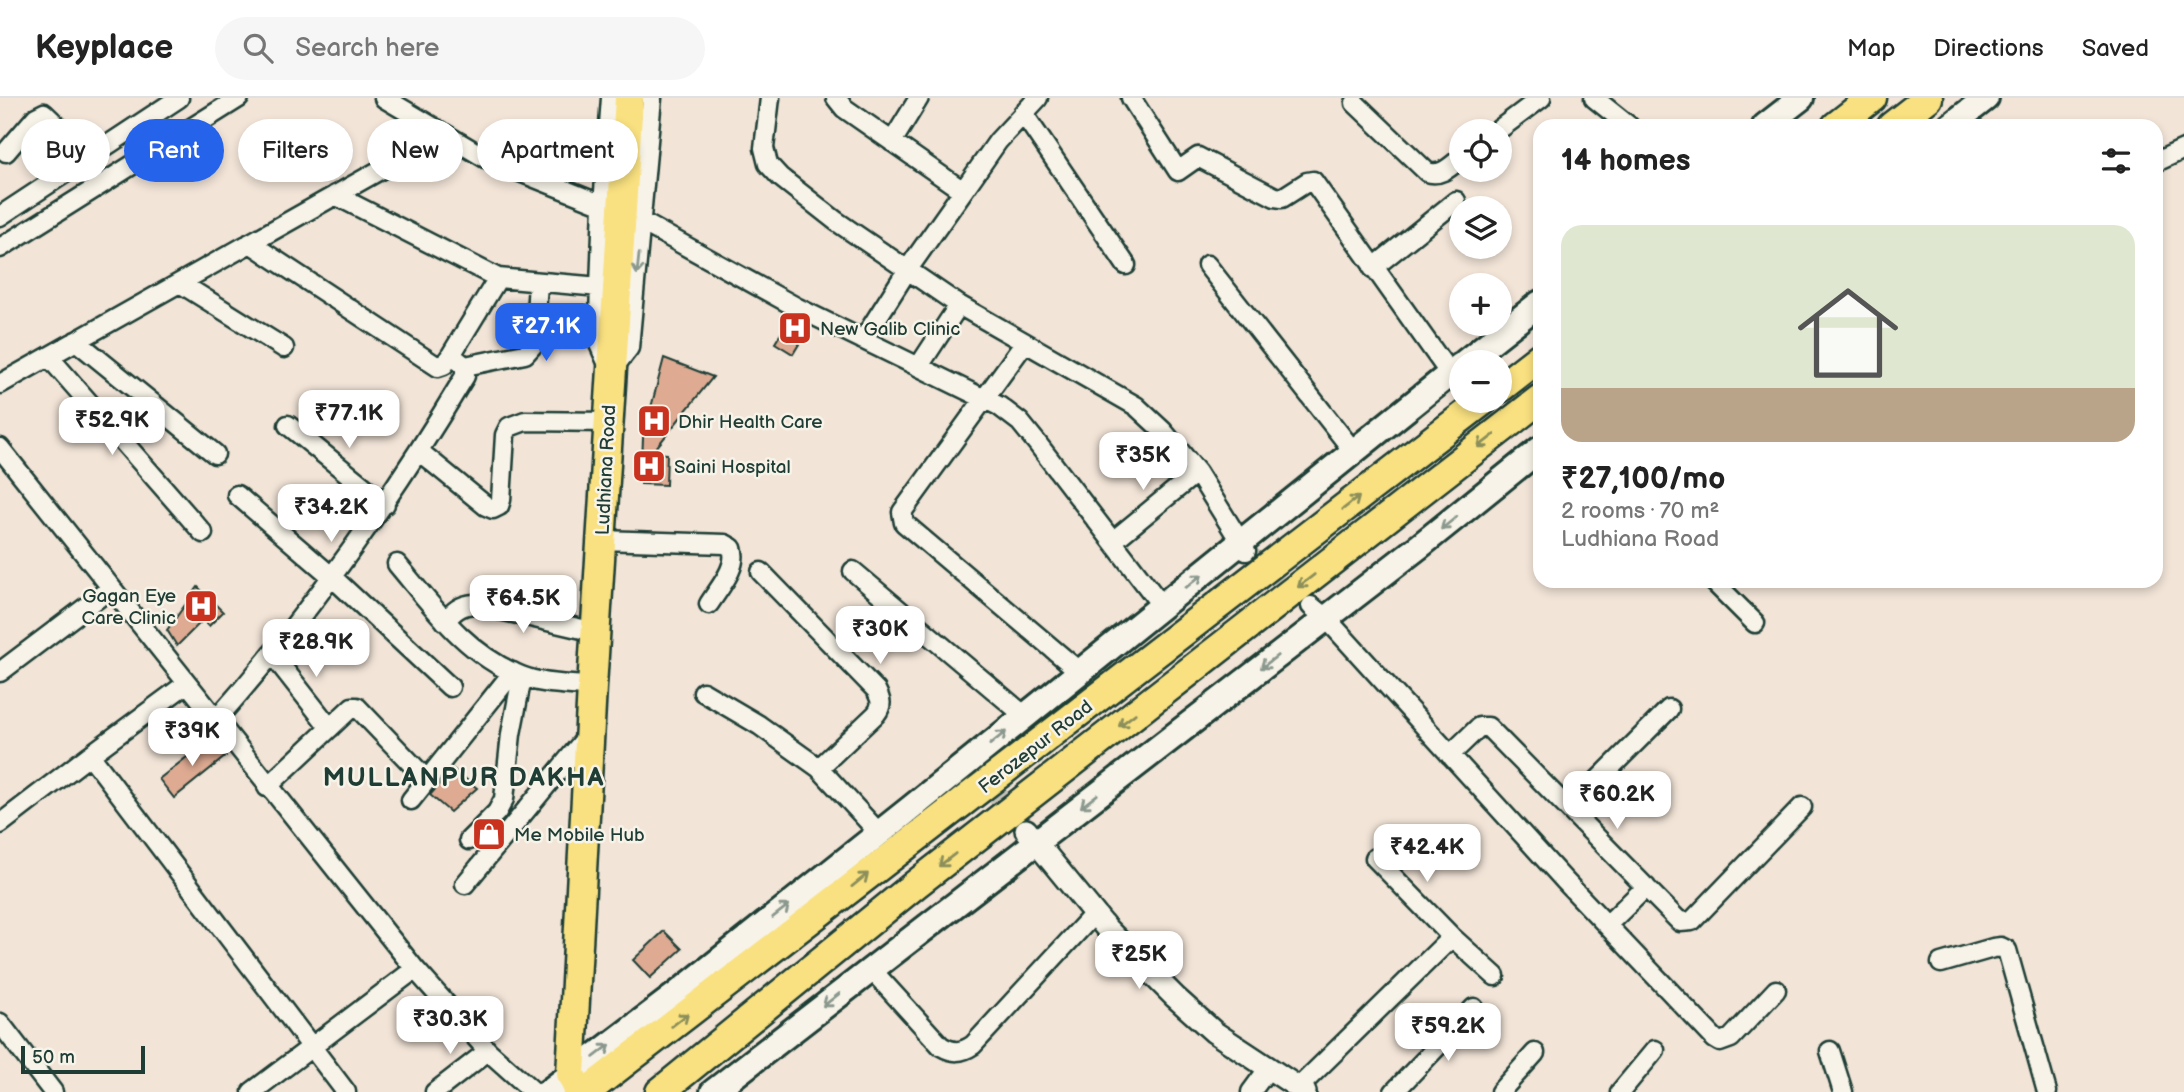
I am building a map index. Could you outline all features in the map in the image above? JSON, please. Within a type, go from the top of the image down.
[{"type":"main road","name":"Ludhiana Road","points":[[579,1086],[589,734],[629,98]]},
{"type":"main road","points":[[1774,119],[1801,98]]},
{"type":"main road","points":[[1845,119],[1872,98]]},
{"type":"main road","points":[[1901,119],[1928,98]]},
{"type":"main road","points":[[1959,119],[1986,98]]},
{"type":"main road","points":[[1481,350],[1533,309]]},
{"type":"main road","points":[[1512,379],[1533,362]]},
{"type":"main road","points":[[548,1092],[579,1086],[879,833],[973,766],[1025,716],[1162,606],[1243,547],[1449,375]]},
{"type":"main road","points":[[660,1092],[916,884],[1533,404]]},
{"type":"main road","name":"Ferozepur Road","points":[[579,1086],[626,1061],[1467,413]]},
{"type":"main road","points":[[713,1092],[871,969],[1031,836],[1319,612],[1533,454]]},
{"type":"street","points":[[0,248],[239,98]]},
{"type":"street","points":[[384,98],[419,119]]},
{"type":"street","points":[[611,98],[603,205],[598,342],[611,371],[629,348],[652,98]]},
{"type":"street","points":[[770,98],[764,148],[768,164],[779,177],[836,221],[958,305],[1024,344],[1102,384],[1136,406],[1163,431],[1197,472],[1243,547]]},
{"type":"street","points":[[836,98],[844,108],[963,191]]},
{"type":"street","points":[[892,142],[919,98]]},
{"type":"street","points":[[863,340],[908,269],[998,141],[1038,98]]},
{"type":"street","points":[[1131,98],[1178,171],[1198,157],[1275,197],[1282,198],[1313,181],[1373,268],[1449,355]]},
{"type":"street","points":[[1512,120],[1541,98]]},
{"type":"street","points":[[1594,98],[1620,119]]},
{"type":"street","points":[[110,143],[170,101]]},
{"type":"street","points":[[1356,103],[1427,172],[1434,174],[1449,167]]},
{"type":"street","points":[[34,119],[44,113],[50,119]]},
{"type":"street","points":[[1023,113],[1126,265]]},
{"type":"street","points":[[6,152],[21,134]]},
{"type":"street","points":[[463,145],[487,159],[603,205]]},
{"type":"street","points":[[2163,160],[2184,149]]},
{"type":"street","points":[[0,384],[367,177]]},
{"type":"street","points":[[0,216],[52,182]]},
{"type":"street","points":[[335,195],[498,278],[600,288]]},
{"type":"street","points":[[1373,268],[1449,206]]},
{"type":"street","points":[[642,222],[751,284],[999,406],[1020,422],[1162,606]]},
{"type":"street","points":[[250,243],[438,367],[458,361],[525,354],[531,350],[534,344],[538,282]]},
{"type":"street","points":[[1207,265],[1354,452]]},
{"type":"street","points":[[458,361],[498,278]]},
{"type":"street","points":[[180,283],[284,348]]},
{"type":"street","points":[[919,366],[958,305]]},
{"type":"street","points":[[76,341],[215,454]]},
{"type":"street","points":[[1024,344],[902,512],[902,517],[904,523],[1000,607],[1080,672]]},
{"type":"street","points":[[49,357],[203,533]]},
{"type":"street","points":[[215,721],[272,654],[385,504],[420,452],[465,376],[458,361]]},
{"type":"street","points":[[420,452],[493,509],[499,506],[501,500],[505,435],[509,427],[525,421],[608,422]]},
{"type":"street","points":[[288,425],[385,504]]},
{"type":"street","points":[[0,448],[267,787],[415,969],[488,1051],[534,1092]]},
{"type":"street","points":[[1113,541],[1197,472]]},
{"type":"street","points":[[237,495],[331,576],[450,687]]},
{"type":"street","points":[[601,540],[724,544],[732,548],[735,557],[733,565],[709,604]]},
{"type":"street","points":[[397,565],[471,647],[518,675],[592,687]]},
{"type":"street","points":[[853,571],[1025,716]]},
{"type":"street","points":[[761,572],[876,690],[881,699],[881,708],[876,714],[819,768]]},
{"type":"street","points":[[1720,588],[1755,623]]},
{"type":"street","points":[[0,673],[110,589]]},
{"type":"street","points":[[445,621],[464,605],[474,604],[595,632]]},
{"type":"street","points":[[1319,612],[1607,925],[1720,1042],[1731,1038],[1776,990]]},
{"type":"street","points":[[272,654],[330,728]]},
{"type":"street","points":[[411,800],[518,675]]},
{"type":"street","points":[[469,840],[497,812],[504,799],[518,675]]},
{"type":"street","points":[[0,824],[186,684]]},
{"type":"street","points":[[703,692],[759,725],[819,768],[879,833]]},
{"type":"street","points":[[267,787],[352,707],[361,708],[427,780]]},
{"type":"street","points":[[1569,808],[1669,709]]},
{"type":"street","points":[[1450,755],[1479,727],[1488,727],[1680,922],[1692,921],[1802,807]]},
{"type":"street","points":[[466,884],[589,734]]},
{"type":"street","points":[[90,755],[346,1092]]},
{"type":"street","points":[[1031,836],[1094,914],[1185,1006],[1214,1032],[1302,1090],[1452,937]]},
{"type":"street","points":[[1376,858],[1452,937],[1495,976]]},
{"type":"street","points":[[1607,925],[1646,887]]},
{"type":"street","points":[[871,969],[941,1046],[951,1052],[963,1051],[973,1045],[1094,914]]},
{"type":"street","points":[[1941,963],[1993,948],[2001,947],[2007,950],[2047,1092]]},
{"type":"street","points":[[251,1092],[415,969]]},
{"type":"street","points":[[1394,1092],[1474,1008]]},
{"type":"street","points":[[0,1023],[53,1092]]},
{"type":"street","points":[[435,1092],[488,1051]]},
{"type":"street","points":[[1620,1092],[1655,1051]]},
{"type":"street","points":[[1830,1051],[1843,1092]]},
{"type":"street","points":[[1500,1092],[1535,1053]]},
{"type":"street","points":[[1251,1092],[1268,1069]]},
{"type":"building","points":[[791,317],[810,326],[793,354],[775,343]]},
{"type":"building","points":[[664,358],[713,377],[652,453],[667,454],[666,485],[641,484],[643,438]]},
{"type":"building","points":[[198,587],[223,612],[209,626],[203,620],[177,646],[167,630]]},
{"type":"building","points":[[211,738],[226,756],[174,798],[159,779]]},
{"type":"building","points":[[453,769],[477,788],[450,812],[430,795]]},
{"type":"building","points":[[664,931],[682,949],[650,978],[633,960]]},
{"type":"tunnel","points":[[1246,551],[1300,596]]},
{"type":"tunnel","points":[[978,772],[1020,823]]},
{"type":"place","name":"New Galib Clinic","points":[[795,328]]},
{"type":"place","name":"Dhir Health Care","points":[[654,421]]},
{"type":"place","name":"Saini Hospital","points":[[649,466]]},
{"type":"place","name":"Gagan Eye Care Clinic","points":[[201,606]]},
{"type":"place","name":"Me Mobile Hub","points":[[489,834]]},
{"type":"district","name":"MULLANPUR DAKHA","points":[[464,777]]}]
